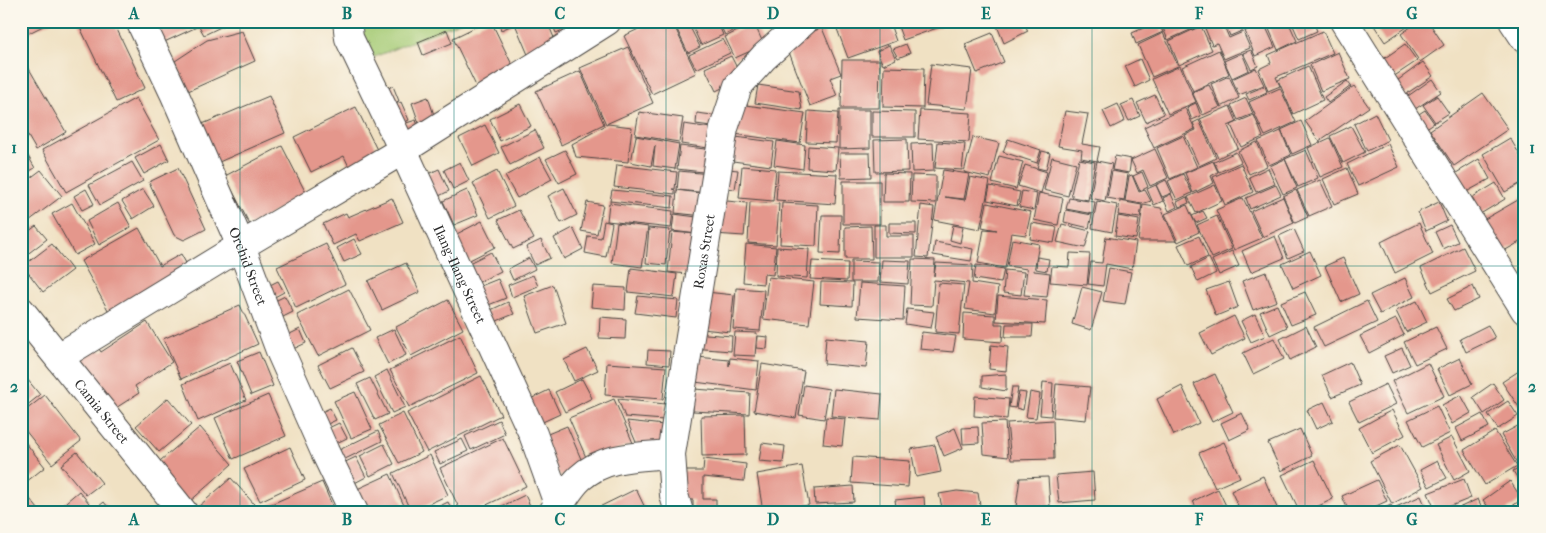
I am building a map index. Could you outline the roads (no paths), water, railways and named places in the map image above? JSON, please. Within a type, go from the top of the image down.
[{"type":"street","name":"Orchid Street","points":[[140,21],[174,93],[241,246],[281,353],[354,512]]},
{"type":"street","points":[[59,357],[241,246],[404,150],[607,21]]},
{"type":"street","name":"Roxas Street","points":[[679,512],[674,495],[671,454],[724,128],[738,86],[764,57],[804,21]]},
{"type":"street","points":[[1344,21],[1525,310]]},
{"type":"street","points":[[1513,21],[1525,39]]},
{"type":"street","name":"Ilang-Ilang Street","points":[[348,30],[533,434],[558,509]]},
{"type":"street","name":"Camia Street","points":[[21,311],[183,512]]},
{"type":"street","points":[[558,509],[578,480],[594,467],[608,461],[671,454]]}]
